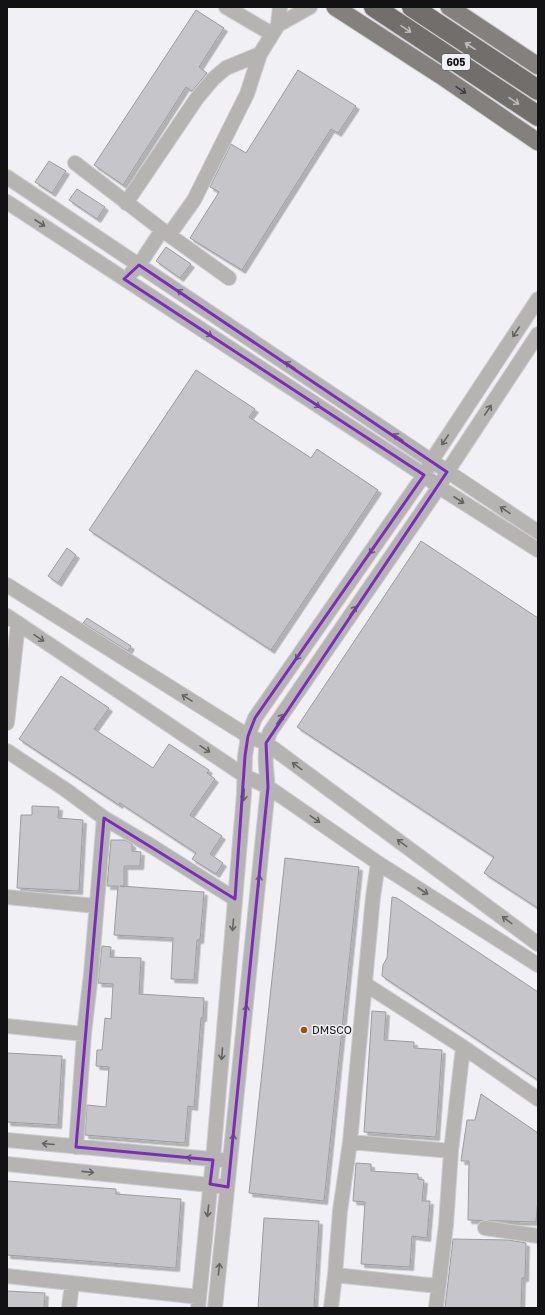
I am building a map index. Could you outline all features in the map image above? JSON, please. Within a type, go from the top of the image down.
[{"type":"highway","name":"605","points":[[374,7],[538,116]]},
{"type":"highway","name":"605","points":[[412,7],[538,90]]},
{"type":"main road","points":[[335,7],[538,142]]},
{"type":"main road","points":[[352,7],[440,76]]},
{"type":"main road","points":[[438,7],[511,48]]},
{"type":"main road","points":[[449,7],[538,66]]},
{"type":"street","points":[[226,7],[275,29]]},
{"type":"street","points":[[124,279],[139,265],[197,194],[247,94],[260,54],[275,29],[280,7]]},
{"type":"street","points":[[275,29],[310,7]]},
{"type":"street","points":[[126,203],[197,98],[213,79],[226,68],[260,54]]},
{"type":"street","points":[[75,163],[166,233],[229,278]]},
{"type":"street","points":[[7,177],[538,532]]},
{"type":"street","points":[[7,202],[424,475],[439,487],[538,550]]},
{"type":"street","points":[[7,1276],[72,1283],[198,1302],[210,1184],[248,736],[255,718],[424,475],[432,460],[538,300]]},
{"type":"street","points":[[215,1308],[268,787],[266,743],[270,732],[439,487],[447,472],[538,334]]},
{"type":"street","points":[[7,585],[248,736],[266,743],[538,944]]},
{"type":"street","points":[[7,723],[12,619]]},
{"type":"street","points":[[12,619],[245,776],[268,787],[378,863],[538,965]]},
{"type":"street","points":[[7,751],[66,790],[104,818],[235,899]]},
{"type":"street","points":[[76,1147],[84,1034],[91,974],[104,818]]},
{"type":"street","points":[[331,1308],[336,1275],[340,1211],[350,1142],[373,897],[378,863]]},
{"type":"street","points":[[7,897],[96,906]]},
{"type":"street","points":[[365,984],[463,1047],[538,1099]]},
{"type":"street","points":[[7,1026],[84,1034]]},
{"type":"street","points":[[436,1308],[446,1226],[451,1151],[463,1047]]},
{"type":"street","points":[[7,1140],[212,1160],[230,1160]]},
{"type":"street","points":[[350,1142],[451,1151]]},
{"type":"street","points":[[7,1164],[228,1187]]},
{"type":"street","points":[[485,1228],[538,1236]]},
{"type":"street","points":[[336,1275],[438,1286]]},
{"type":"street","points":[[70,1308],[72,1283]]},
{"type":"highlighted area","points":[[139,265],[447,472],[266,743],[268,787],[228,1187],[210,1184],[213,1160],[76,1147],[104,818],[235,899],[245,756],[248,736],[255,718],[424,475],[124,279]]},
{"type":"building","points":[[196,10],[224,28],[199,67],[207,73],[192,91],[186,87],[123,185],[94,165]]},
{"type":"building","points":[[298,70],[356,106],[338,133],[331,129],[242,270],[190,238],[219,192],[210,187],[231,144],[246,153]]},
{"type":"building","points":[[49,161],[66,171],[52,193],[35,182]]},
{"type":"building","points":[[77,189],[105,207],[97,219],[69,200]]},
{"type":"building","points":[[166,247],[191,264],[180,278],[156,261]]},
{"type":"building","points":[[196,370],[255,409],[249,417],[311,458],[317,449],[378,490],[271,650],[89,530]]},
{"type":"building","points":[[421,541],[538,618],[538,908],[484,873],[494,857],[297,727]]},
{"type":"building","points":[[67,548],[76,555],[58,583],[48,576]]},
{"type":"building","points":[[87,618],[131,646],[128,651],[83,623]]},
{"type":"building","points":[[61,676],[109,708],[94,729],[153,768],[169,744],[209,770],[207,773],[215,779],[190,815],[222,836],[210,854],[223,863],[216,874],[192,859],[196,853],[120,803],[119,805],[19,739]]},
{"type":"building","points":[[32,806],[59,807],[58,818],[83,820],[79,891],[17,888],[21,815],[32,815]]},
{"type":"building","points":[[111,840],[125,840],[132,844],[132,851],[141,852],[140,866],[124,866],[124,886],[204,892],[200,940],[197,940],[194,980],[171,979],[173,938],[114,935],[118,886],[107,886]]},
{"type":"building","name":"DMSCO","points":[[285,858],[359,867],[324,1201],[249,1193]]},
{"type":"building","points":[[392,897],[397,898],[538,992],[538,1080],[382,976],[383,965],[387,958]]},
{"type":"building","points":[[102,946],[111,947],[110,957],[141,958],[139,994],[204,998],[194,1107],[188,1106],[185,1143],[85,1135],[87,1105],[106,1107],[109,1067],[96,1066],[97,1050],[102,1050],[105,1018],[111,1019],[113,984],[98,983]]},
{"type":"building","points":[[372,1011],[386,1012],[384,1040],[414,1042],[414,1048],[442,1050],[436,1137],[364,1132]]},
{"type":"building","points":[[7,1053],[62,1056],[58,1125],[7,1122]]},
{"type":"building","points":[[481,1094],[538,1133],[538,1198],[536,1222],[468,1220],[469,1161],[461,1161],[467,1120],[475,1120]]},
{"type":"building","points":[[356,1163],[371,1164],[371,1171],[418,1174],[418,1179],[424,1180],[422,1201],[430,1201],[427,1238],[412,1236],[410,1267],[361,1264],[365,1202],[353,1201]]},
{"type":"building","points":[[7,1181],[116,1189],[116,1194],[181,1199],[176,1268],[7,1255]]},
{"type":"building","points":[[264,1218],[319,1221],[314,1308],[258,1308]]},
{"type":"building","points":[[453,1239],[509,1240],[526,1243],[525,1278],[522,1278],[521,1308],[445,1308]]},
{"type":"building","points":[[7,1291],[45,1293],[44,1308],[7,1308]]},
{"type":"place","name":"DMSCO","points":[[304,1030]]}]
